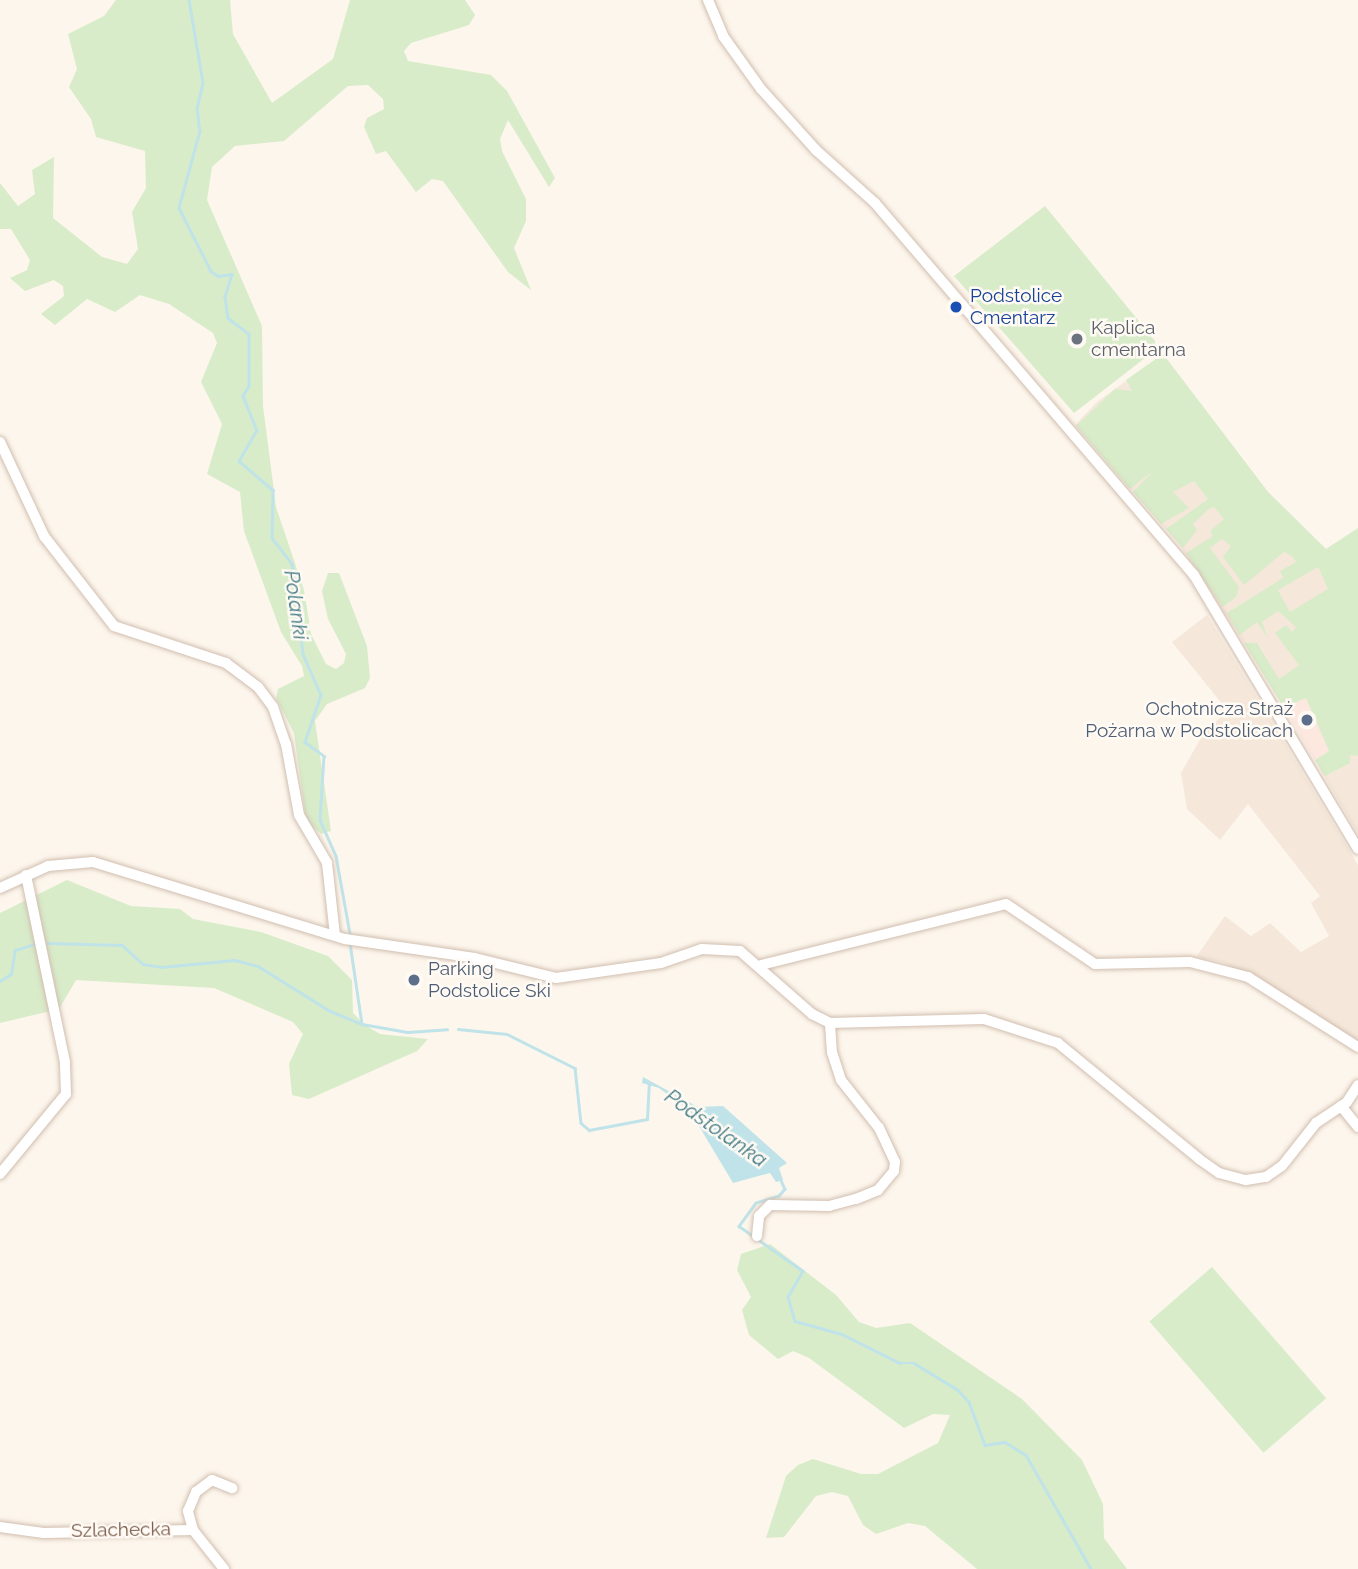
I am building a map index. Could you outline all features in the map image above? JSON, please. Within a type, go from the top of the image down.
[{"type":"street","points":[[708,0],[723,37],[761,89],[816,150],[875,203],[1194,575],[1358,849]]},
{"type":"street","points":[[0,442],[44,536],[114,626],[226,663],[258,687],[273,707],[299,815],[327,863],[335,935]]},
{"type":"street","points":[[0,888],[48,866],[93,862],[335,935],[556,978],[661,963],[720,947],[740,951],[761,965],[812,1014],[830,1023],[938,1017],[1022,1028],[1058,1043],[1094,1068],[1219,1173],[1246,1180],[1266,1177],[1282,1166],[1316,1123],[1341,1106],[1358,1085]]},
{"type":"street","points":[[0,1174],[66,1094],[61,1040],[26,876]]},
{"type":"street","points":[[761,965],[1006,904],[1095,964],[1190,962],[1248,977],[1358,1047]]},
{"type":"street","points":[[758,1236],[760,1216],[770,1205],[829,1206],[856,1199],[878,1190],[894,1171],[879,1128],[841,1080],[832,1053],[830,1023]]},
{"type":"street","points":[[1341,1106],[1358,1127]]},
{"type":"street","points":[[193,1530],[188,1511],[196,1492],[212,1480],[232,1488]]},
{"type":"street","name":"Szlachecka","points":[[0,1527],[44,1533],[193,1530],[223,1569]]},
{"type":"shaded area","points":[[1163,354],[1268,492],[1326,549],[1358,613],[1358,834],[1315,760],[1329,751],[1287,708],[1181,547],[1075,425],[1097,402]]},
{"type":"shaded area","points":[[1207,615],[1358,865],[1358,1043],[1276,989],[1222,962],[1196,957],[1225,916],[1251,936],[1270,923],[1301,952],[1329,936],[1311,903],[1320,896],[1248,804],[1220,840],[1187,809],[1181,773],[1205,731],[1228,711],[1172,642]]},
{"type":"shaded area","points":[[1306,697],[1328,737],[1329,751],[1315,760],[1283,706]]},
{"type":"green space","points":[[116,0],[230,0],[233,34],[272,103],[333,59],[350,0],[465,0],[475,15],[469,25],[411,43],[404,51],[408,61],[491,75],[507,91],[555,178],[549,187],[508,120],[500,139],[502,151],[526,199],[526,221],[514,248],[531,290],[508,272],[443,181],[432,179],[416,192],[386,151],[376,154],[364,127],[367,118],[384,109],[383,99],[368,85],[348,86],[284,141],[235,146],[212,167],[207,200],[262,326],[263,406],[276,507],[304,590],[311,634],[326,664],[336,669],[344,663],[346,654],[328,619],[322,591],[328,573],[339,573],[367,646],[370,678],[365,688],[327,704],[315,721],[331,831],[321,834],[306,821],[294,733],[276,698],[278,689],[304,676],[302,666],[281,632],[244,531],[240,492],[207,474],[222,424],[201,382],[217,343],[213,333],[169,304],[140,295],[115,312],[87,299],[55,325],[41,314],[64,296],[63,286],[54,280],[25,291],[10,278],[27,270],[30,260],[11,229],[0,229],[0,183],[18,206],[35,194],[32,170],[54,157],[53,218],[102,257],[127,264],[138,249],[132,212],[146,188],[145,151],[96,137],[91,119],[69,87],[77,69],[68,34],[104,16]]},
{"type":"green space","points":[[1045,206],[1155,341],[1154,351],[1074,413],[954,276]]},
{"type":"green space","points":[[1163,354],[1268,492],[1326,549],[1358,528],[1358,756],[1350,755],[1350,763],[1325,776],[1315,760],[1329,751],[1306,698],[1284,708],[1244,643],[1257,643],[1279,679],[1299,665],[1275,633],[1286,625],[1292,632],[1296,627],[1278,611],[1262,622],[1268,638],[1257,622],[1240,635],[1227,613],[1283,578],[1280,571],[1296,562],[1293,557],[1284,552],[1244,585],[1223,557],[1231,546],[1222,539],[1210,548],[1239,587],[1236,597],[1223,607],[1186,553],[1213,536],[1210,531],[1224,519],[1214,507],[1209,509],[1193,524],[1197,530],[1183,548],[1166,529],[1208,499],[1194,481],[1173,492],[1189,508],[1161,524],[1133,492],[1153,471],[1130,489],[1076,426],[1115,389],[1132,391],[1126,380]],"holes":[[[1318,567],[1328,589],[1290,612],[1278,590]]]},
{"type":"green space","points":[[67,880],[131,906],[180,909],[193,919],[261,932],[328,956],[352,980],[353,1013],[365,1025],[380,1034],[428,1039],[417,1051],[309,1099],[292,1095],[289,1064],[303,1034],[293,1022],[214,988],[76,980],[59,1009],[0,1023],[0,913]]},
{"type":"green space","points":[[770,1244],[836,1295],[859,1322],[876,1328],[910,1323],[1022,1399],[1082,1460],[1103,1504],[1104,1538],[1127,1569],[977,1569],[925,1526],[908,1523],[876,1534],[863,1525],[848,1496],[832,1492],[816,1496],[784,1537],[766,1538],[786,1476],[798,1465],[813,1459],[861,1474],[878,1474],[938,1443],[950,1415],[933,1414],[904,1428],[809,1358],[793,1351],[778,1359],[749,1335],[742,1310],[751,1297],[737,1270],[741,1254]]},
{"type":"green space","points":[[1212,1267],[1326,1398],[1264,1453],[1149,1321]]},
{"type":"water","points":[[643,1077],[698,1107],[723,1106],[787,1163],[779,1168],[783,1180],[776,1182],[770,1173],[733,1183],[690,1111],[659,1088],[642,1083]]},
{"type":"waterway","name":"Polanki","points":[[189,0],[203,83],[197,108],[200,131],[179,208],[211,271],[218,276],[232,274],[225,297],[228,318],[249,334],[249,386],[243,396],[257,430],[239,461],[273,490],[272,538],[292,564],[303,654],[321,695],[305,742],[324,756],[320,820],[336,856],[350,934]]},
{"type":"waterway","name":"Podstolanka","points":[[0,981],[11,974],[15,950],[38,943]]},
{"type":"waterway","name":"Podstolanka","points":[[47,943],[122,945],[143,964],[161,967],[235,960],[258,966],[330,1011],[362,1024],[408,1032],[447,1029]]},
{"type":"waterway","name":"Polanki","points":[[350,943],[362,1024]]},
{"type":"waterway","name":"Podstolanka","points":[[458,1029],[507,1034],[575,1068],[581,1123],[589,1130],[647,1119],[649,1083]]},
{"type":"waterway","name":"Podstolanka","points":[[780,1178],[785,1189],[779,1196],[756,1203],[739,1226],[803,1271],[788,1297],[795,1321],[842,1334],[900,1363],[914,1363],[958,1390],[969,1402],[985,1445],[1005,1442],[1026,1455],[1091,1569]]},
{"type":"place","name":"Podstolice Cmentarz","points":[[956,307]]},
{"type":"place","name":"Kaplica cmentarna","points":[[1077,339]]},
{"type":"place","name":"Ochotnicza Straż Pożarna w Podstolicach","points":[[1307,720]]},
{"type":"place","name":"Parking Podstolice Ski","points":[[414,980]]}]
